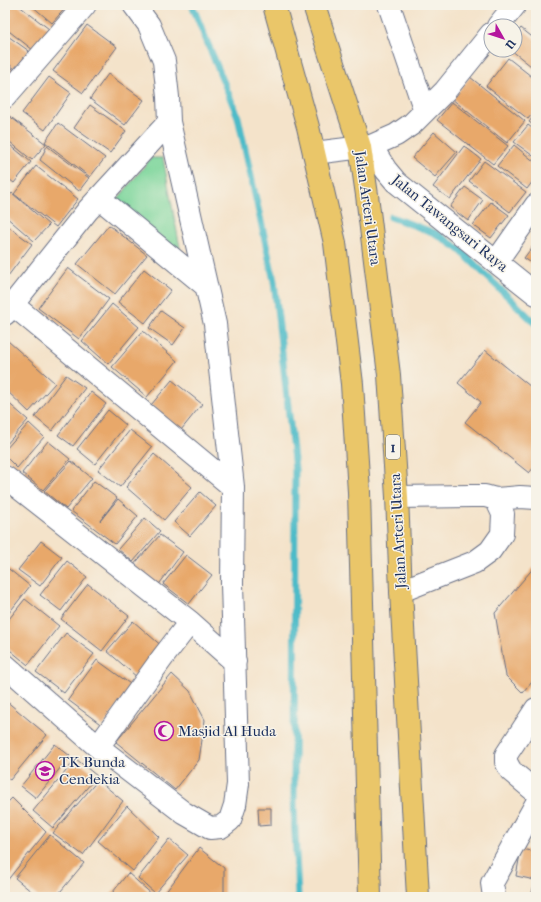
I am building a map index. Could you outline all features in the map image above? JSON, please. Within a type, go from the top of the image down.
[{"type":"highway","points":[[274,5],[308,127],[335,243],[352,384],[359,500],[370,897]]},
{"type":"highway","name":"Jalan Arteri Utara","points":[[314,5],[366,146],[367,195],[389,375],[397,497],[418,897]]},
{"type":"street","points":[[5,97],[85,5]]},
{"type":"street","points":[[5,665],[98,747],[184,813],[210,828],[221,827],[230,820],[235,805],[238,784],[232,584],[233,487],[215,324],[169,122],[164,61],[149,26],[134,5]]},
{"type":"street","points":[[389,5],[425,111]]},
{"type":"street","points":[[504,18],[515,5]]},
{"type":"street","points":[[314,154],[366,146],[396,135],[412,124],[445,91],[483,44]]},
{"type":"street","points":[[169,122],[88,210],[9,310],[233,487]]},
{"type":"street","name":"Jalan Tawangsari Raya","points":[[366,146],[396,182],[536,294]]},
{"type":"street","points":[[99,198],[206,286]]},
{"type":"street","points":[[496,262],[536,205]]},
{"type":"street","points":[[5,477],[190,622],[235,662]]},
{"type":"street","points":[[397,497],[484,496],[496,499],[528,498],[536,482]]},
{"type":"street","points":[[401,591],[475,562],[490,551],[502,534],[504,514],[496,499]]},
{"type":"street","points":[[98,747],[190,622]]},
{"type":"street","points":[[536,709],[506,755],[506,762],[511,771],[536,792]]},
{"type":"street","points":[[494,897],[492,883],[536,804]]},
{"type":"green space","points":[[151,158],[163,158],[180,248],[171,248],[117,200]]},
{"type":"building","points":[[5,5],[18,5],[49,29],[33,50],[5,28]]},
{"type":"building","points":[[31,5],[68,5],[52,23]]},
{"type":"building","points":[[87,25],[117,47],[83,93],[53,71]]},
{"type":"building","points":[[523,30],[536,40],[536,70],[521,58],[523,58]]},
{"type":"building","points":[[5,34],[29,51],[15,69],[5,61]]},
{"type":"building","points":[[508,58],[536,80],[536,109],[528,119],[486,86]]},
{"type":"building","points":[[5,63],[14,70],[5,82]]},
{"type":"building","points":[[108,74],[144,100],[125,125],[90,99]]},
{"type":"building","points":[[49,77],[71,93],[45,130],[22,113]]},
{"type":"building","points":[[470,77],[525,121],[507,143],[452,99]]},
{"type":"building","points":[[452,102],[508,146],[493,164],[437,120]]},
{"type":"building","points":[[90,105],[126,131],[110,153],[74,128]]},
{"type":"building","points":[[536,113],[536,127],[529,122]]},
{"type":"building","points":[[8,115],[46,144],[32,160],[5,138],[5,118]]},
{"type":"building","points":[[58,123],[105,158],[90,177],[45,142]]},
{"type":"building","points":[[528,125],[536,131],[536,158],[514,142]]},
{"type":"building","points":[[434,132],[457,152],[435,177],[412,158]]},
{"type":"building","points":[[5,141],[31,162],[14,183],[5,176]]},
{"type":"building","points":[[514,145],[536,163],[536,177],[527,189],[497,166]]},
{"type":"building","points":[[47,146],[89,178],[79,191],[40,160]]},
{"type":"building","points":[[464,146],[481,159],[450,199],[433,187]]},
{"type":"building","points":[[484,161],[526,192],[510,212],[469,181]]},
{"type":"building","points":[[36,166],[78,199],[56,227],[14,194]]},
{"type":"building","points":[[465,187],[483,200],[468,221],[450,207]]},
{"type":"building","points":[[12,193],[49,225],[34,241],[5,216],[5,201]]},
{"type":"building","points":[[491,202],[509,215],[491,238],[473,225]]},
{"type":"building","points":[[5,224],[32,244],[8,276],[5,273]]},
{"type":"building","points":[[109,225],[147,255],[115,294],[77,264]]},
{"type":"building","points":[[536,242],[536,266],[524,258]]},
{"type":"building","points":[[68,268],[109,299],[79,339],[38,308]]},
{"type":"building","points":[[144,269],[171,290],[145,323],[118,302]]},
{"type":"building","points":[[112,304],[139,327],[108,364],[82,341]]},
{"type":"building","points":[[161,311],[185,328],[173,345],[149,328]]},
{"type":"building","points":[[143,331],[177,361],[147,397],[112,367]]},
{"type":"building","points":[[8,341],[55,383],[29,412],[5,389],[5,344]]},
{"type":"building","points":[[485,350],[536,391],[536,465],[529,473],[465,422],[481,402],[458,383]]},
{"type":"building","points":[[66,375],[85,388],[52,431],[35,417]]},
{"type":"building","points":[[172,380],[202,404],[181,430],[151,405]]},
{"type":"building","points":[[91,392],[106,404],[73,446],[58,435]]},
{"type":"building","points":[[5,400],[28,420],[5,446]]},
{"type":"building","points":[[108,410],[126,425],[95,464],[77,449]]},
{"type":"building","points":[[29,423],[44,437],[17,468],[5,456],[5,450]]},
{"type":"building","points":[[130,430],[152,447],[120,487],[98,470]]},
{"type":"building","points":[[48,441],[70,459],[43,490],[22,473]]},
{"type":"building","points":[[154,454],[192,487],[164,520],[126,487]]},
{"type":"building","points":[[71,461],[92,478],[66,509],[44,491]]},
{"type":"building","points":[[94,481],[117,498],[100,521],[118,499],[138,516],[115,544],[71,511]]},
{"type":"building","points":[[200,492],[216,506],[190,536],[174,522]]},
{"type":"building","points":[[145,518],[160,531],[133,562],[118,549]]},
{"type":"building","points":[[160,535],[183,552],[157,587],[131,568]]},
{"type":"building","points":[[41,541],[62,557],[40,586],[18,570]]},
{"type":"building","points":[[186,555],[212,575],[189,604],[163,584]]},
{"type":"building","points":[[67,561],[87,577],[61,611],[40,595]]},
{"type":"building","points":[[536,565],[536,677],[523,693],[506,676],[495,613]]},
{"type":"building","points":[[5,566],[30,586],[5,618]]},
{"type":"building","points":[[88,584],[129,616],[102,651],[61,619]]},
{"type":"building","points":[[25,599],[59,626],[28,665],[5,646],[5,624]]},
{"type":"building","points":[[133,621],[164,648],[138,678],[107,651]]},
{"type":"building","points":[[66,633],[94,654],[64,693],[36,672]]},
{"type":"building","points":[[97,660],[133,686],[103,726],[68,700]]},
{"type":"building","name":"Masjid Al Huda","points":[[172,674],[190,691],[205,720],[199,760],[175,790],[116,742]]},
{"type":"building","points":[[5,700],[47,735],[10,780],[5,776]]},
{"type":"building","name":"TK Bunda Cendekia","points":[[55,744],[70,756],[36,798],[21,786]]},
{"type":"building","points":[[76,759],[97,776],[53,828],[33,811]]},
{"type":"building","points":[[98,780],[123,801],[83,855],[53,833]]},
{"type":"building","points":[[12,798],[46,832],[5,882],[5,805]]},
{"type":"building","points":[[127,806],[159,837],[133,871],[98,841]]},
{"type":"building","points":[[258,808],[271,808],[271,825],[259,826]]},
{"type":"building","points":[[50,835],[84,863],[56,897],[38,897],[15,878]]},
{"type":"building","points":[[169,839],[188,855],[155,893],[138,878]]},
{"type":"building","points":[[199,848],[224,868],[224,897],[162,897]]},
{"type":"building","points":[[521,849],[536,852],[536,897],[531,897],[535,880],[516,876]]},
{"type":"building","points":[[128,873],[155,897],[109,897]]},
{"type":"waterway","points":[[192,5],[238,117],[274,281],[295,469],[294,808],[298,897]]},
{"type":"waterway","points":[[391,217],[435,233],[459,249],[536,324]]},
{"type":"place","name":"Masjid Al Huda","points":[[164,731]]},
{"type":"place","name":"TK Bunda Cendekia","points":[[45,771]]}]
